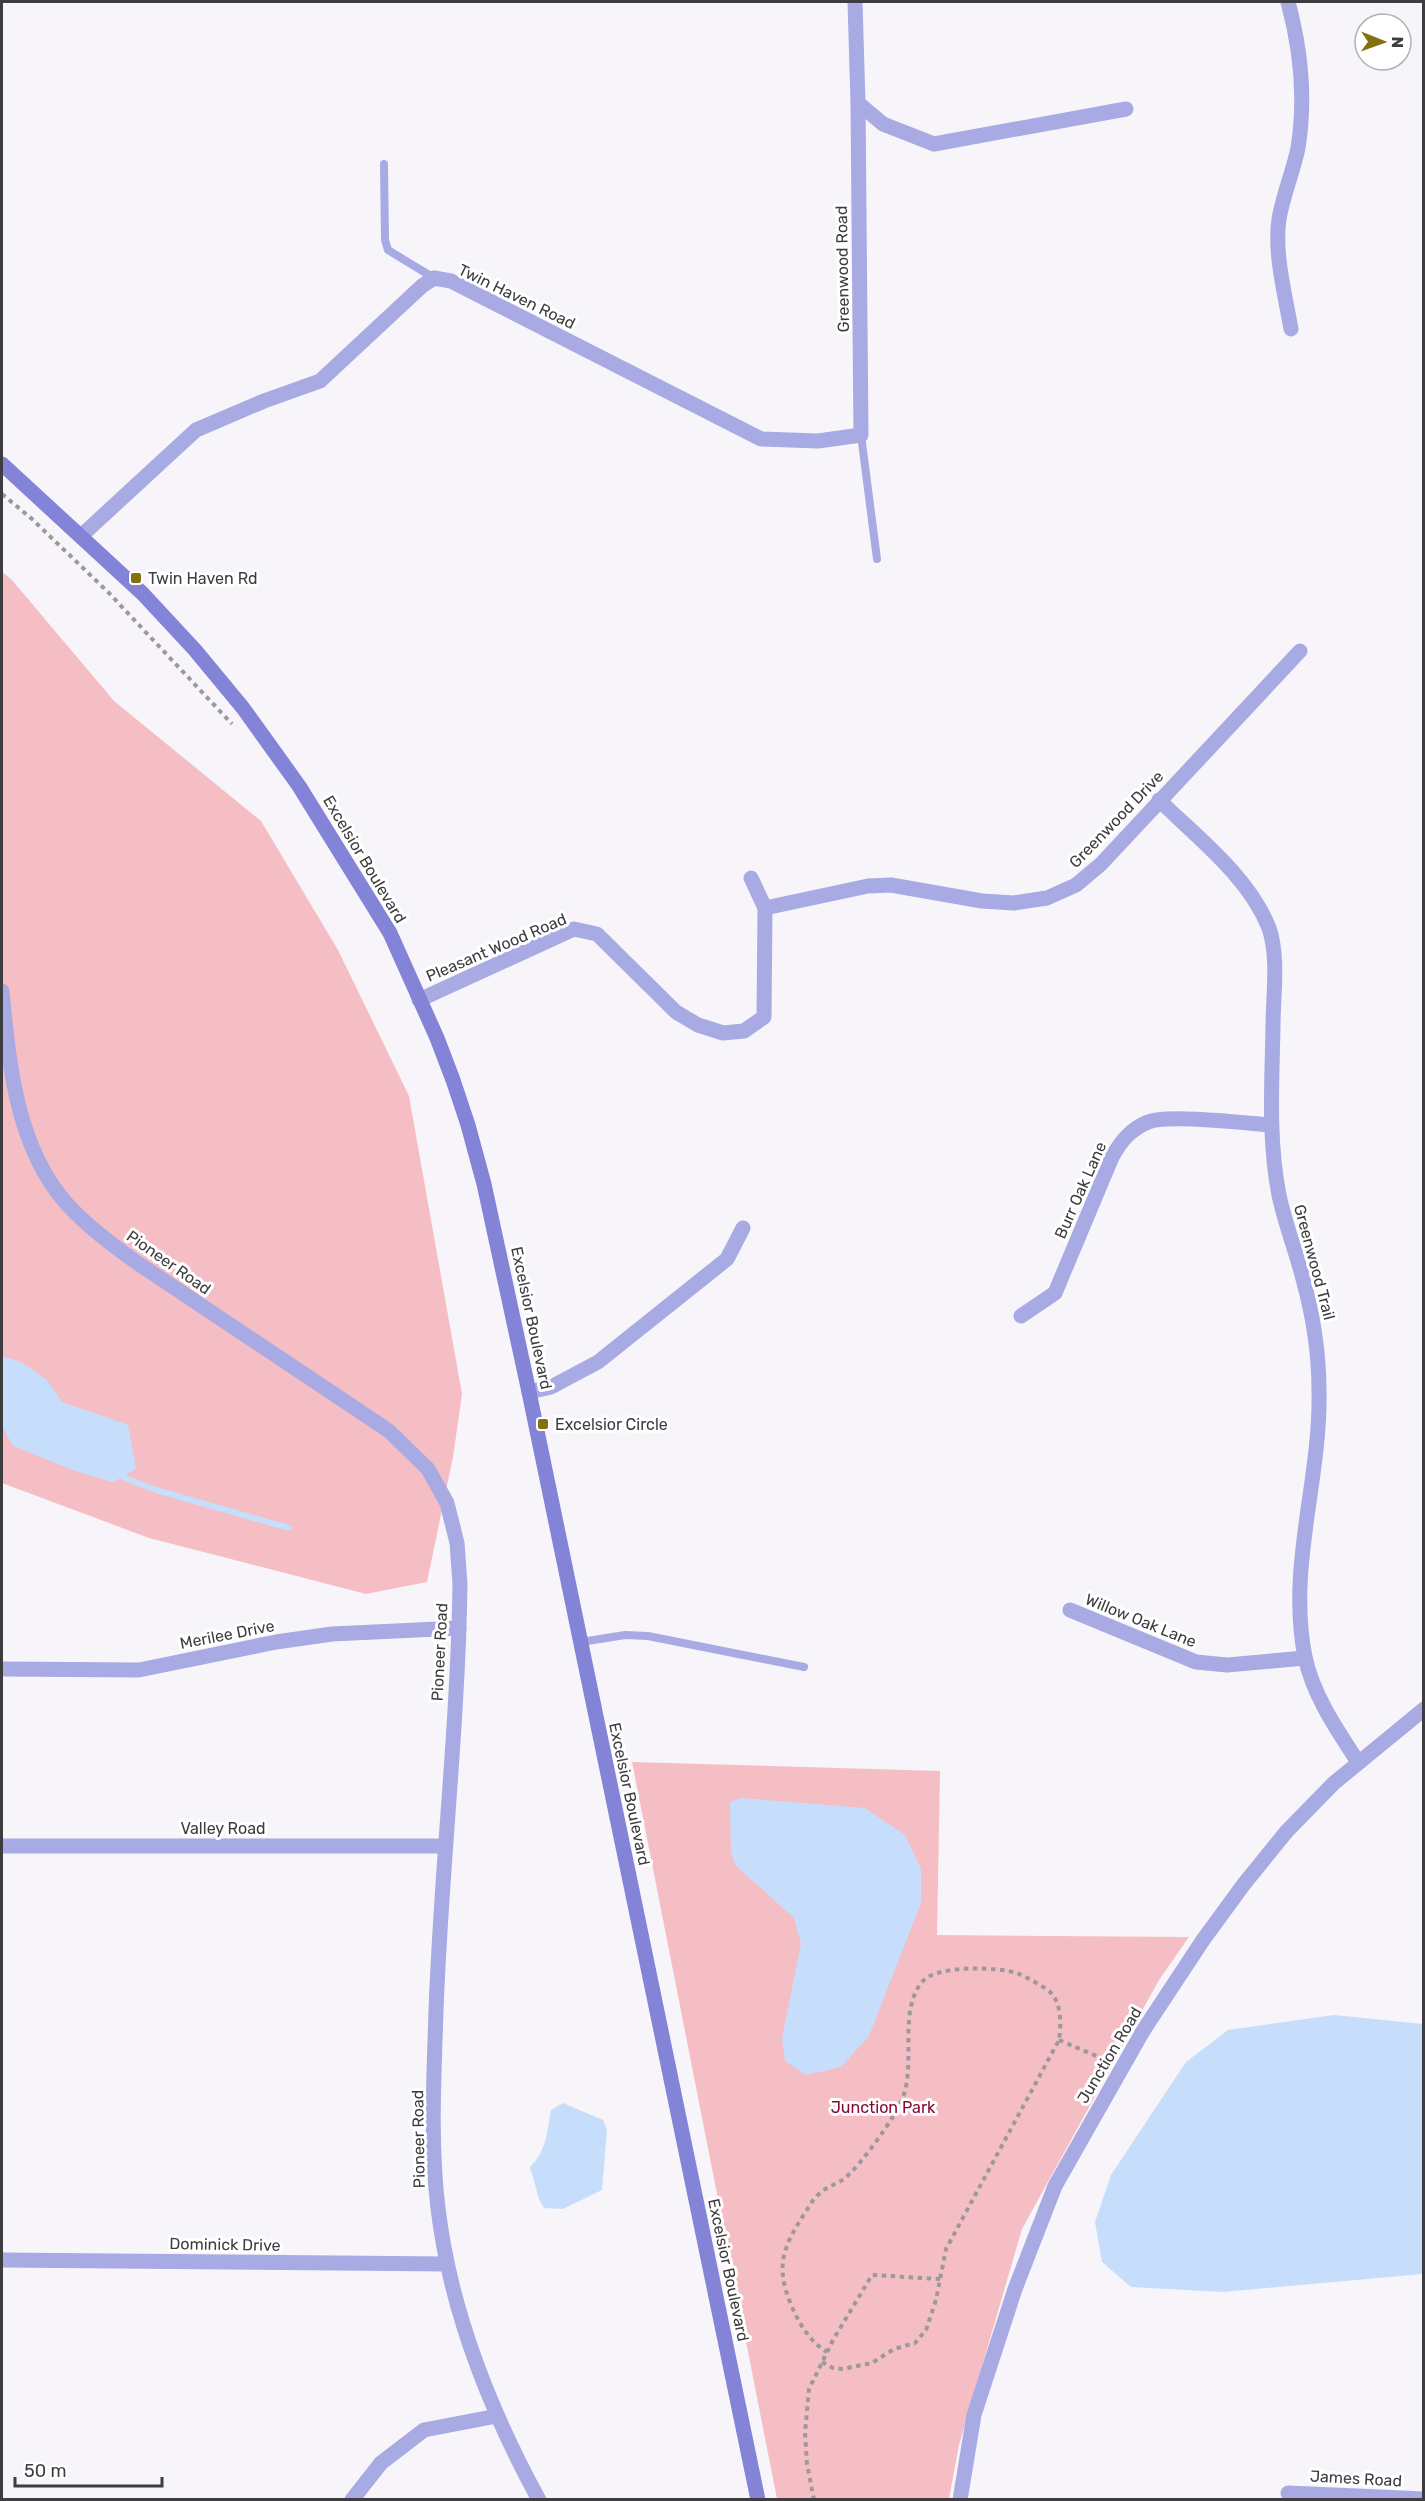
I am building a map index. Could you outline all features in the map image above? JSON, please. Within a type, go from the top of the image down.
[{"type":"main road","name":"Excelsior Boulevard","points":[[2,464],[143,594],[195,650],[243,708],[299,786],[390,933],[437,1038],[468,1125],[484,1184],[758,2499]]},
{"type":"street","name":"Greenwood Road","points":[[855,2],[861,435]]},
{"type":"street","points":[[1288,2],[1302,64],[1302,106],[1297,149],[1279,221],[1280,255],[1291,329]]},
{"type":"street","points":[[858,103],[883,124],[934,144],[1126,109]]},
{"type":"street","name":"Twin Haven Road","points":[[81,536],[196,430],[264,400],[320,381],[422,286],[434,278],[451,281],[761,439],[818,441],[861,435]]},
{"type":"street","name":"Greenwood Drive","points":[[765,908],[868,886],[891,885],[982,901],[1014,903],[1047,898],[1076,885],[1101,864],[1300,651]]},
{"type":"street","name":"Greenwood Trail","points":[[1159,800],[1236,876],[1257,904],[1270,931],[1274,959],[1270,1125],[1279,1196],[1303,1278],[1316,1335],[1319,1392],[1316,1450],[1299,1600],[1305,1658],[1332,1722],[1358,1762]]},
{"type":"street","name":"Pleasant Wood Road","points":[[419,1000],[574,929],[597,934],[676,1012],[698,1025],[723,1032],[744,1031],[764,1017],[765,908],[751,878]]},
{"type":"street","name":"Pioneer Road","points":[[2,991],[13,1080],[20,1113],[45,1174],[66,1202],[97,1233],[136,1262],[389,1431],[428,1469],[447,1503],[457,1543],[460,1584],[437,1981],[434,2131],[438,2208],[447,2264],[460,2311],[497,2416],[539,2499]]},
{"type":"street","name":"Burr Oak Lane","points":[[1021,1316],[1055,1293],[1112,1157],[1121,1142],[1134,1129],[1151,1121],[1169,1119],[1270,1125]]},
{"type":"street","points":[[529,1392],[551,1387],[597,1362],[727,1259],[742,1228]]},
{"type":"street","name":"Willow Oak Lane","points":[[1070,1610],[1196,1662],[1227,1665],[1305,1658]]},
{"type":"street","name":"Merilee Drive","points":[[2,1668],[139,1670],[276,1642],[332,1634],[459,1628]]},
{"type":"street","name":"Junction Road","points":[[960,2499],[974,2415],[1015,2289],[1056,2186],[1143,2031],[1203,1940],[1244,1884],[1287,1832],[1334,1783],[1424,1709]]},
{"type":"street","name":"Valley Road","points":[[2,1846],[445,1846]]},
{"type":"street","name":"Dominick Drive","points":[[2,2260],[447,2264]]},
{"type":"street","points":[[352,2499],[381,2463],[424,2430],[497,2416]]},
{"type":"street","name":"James Road","points":[[1288,2493],[1424,2499]]},
{"type":"lane","points":[[384,164],[385,240],[388,250],[434,278]]},
{"type":"lane","points":[[861,435],[877,559]]},
{"type":"lane","points":[[580,1642],[625,1635],[648,1636],[804,1667]]},
{"type":"path","points":[[2,494],[32,519],[109,593],[235,728]]},
{"type":"path","points":[[822,2362],[833,2368],[855,2367],[872,2363],[894,2349],[915,2343],[926,2330],[936,2300],[946,2249],[1059,2040],[1059,2015],[1052,1993],[1019,1974],[988,1969],[963,1969],[929,1976],[922,1982],[911,2002],[908,2070],[903,2097],[861,2160],[844,2179],[817,2195],[784,2247],[784,2287],[791,2305],[815,2345],[827,2352]]},
{"type":"path","points":[[1059,2040],[1122,2068]]},
{"type":"path","points":[[814,2499],[807,2464],[806,2408],[809,2389],[827,2352],[872,2275],[940,2279]]},
{"type":"green space","points":[[2,572],[12,580],[114,701],[261,821],[338,950],[409,1096],[462,1394],[453,1457],[427,1582],[366,1594],[149,1538],[2,1483]]},
{"type":"green space","name":"Junction Park","points":[[632,1762],[940,1771],[937,1935],[1189,1937],[1159,1980],[1022,2229],[959,2445],[949,2499],[777,2499]]},
{"type":"water","points":[[2,1356],[21,1362],[47,1380],[62,1402],[128,1425],[136,1469],[113,1482],[75,1471],[13,1446],[2,1426]]},
{"type":"water","points":[[741,1798],[865,1808],[905,1835],[921,1869],[921,1903],[869,2036],[841,2067],[806,2075],[785,2061],[782,2038],[801,1944],[794,1918],[736,1866],[731,1853],[730,1802]]},
{"type":"water","points":[[1334,2015],[1423,2024],[1423,2274],[1223,2292],[1131,2287],[1102,2262],[1095,2222],[1111,2175],[1186,2062],[1228,2030]]},
{"type":"water","points":[[563,2103],[603,2120],[607,2130],[602,2190],[563,2209],[544,2208],[539,2199],[530,2167],[543,2147],[551,2110]]},
{"type":"waterway","points":[[115,1474],[156,1490],[289,1528]]},
{"type":"place","name":"Twin Haven Rd","points":[[136,578]]},
{"type":"place","name":"Excelsior Circle","points":[[543,1424]]}]
